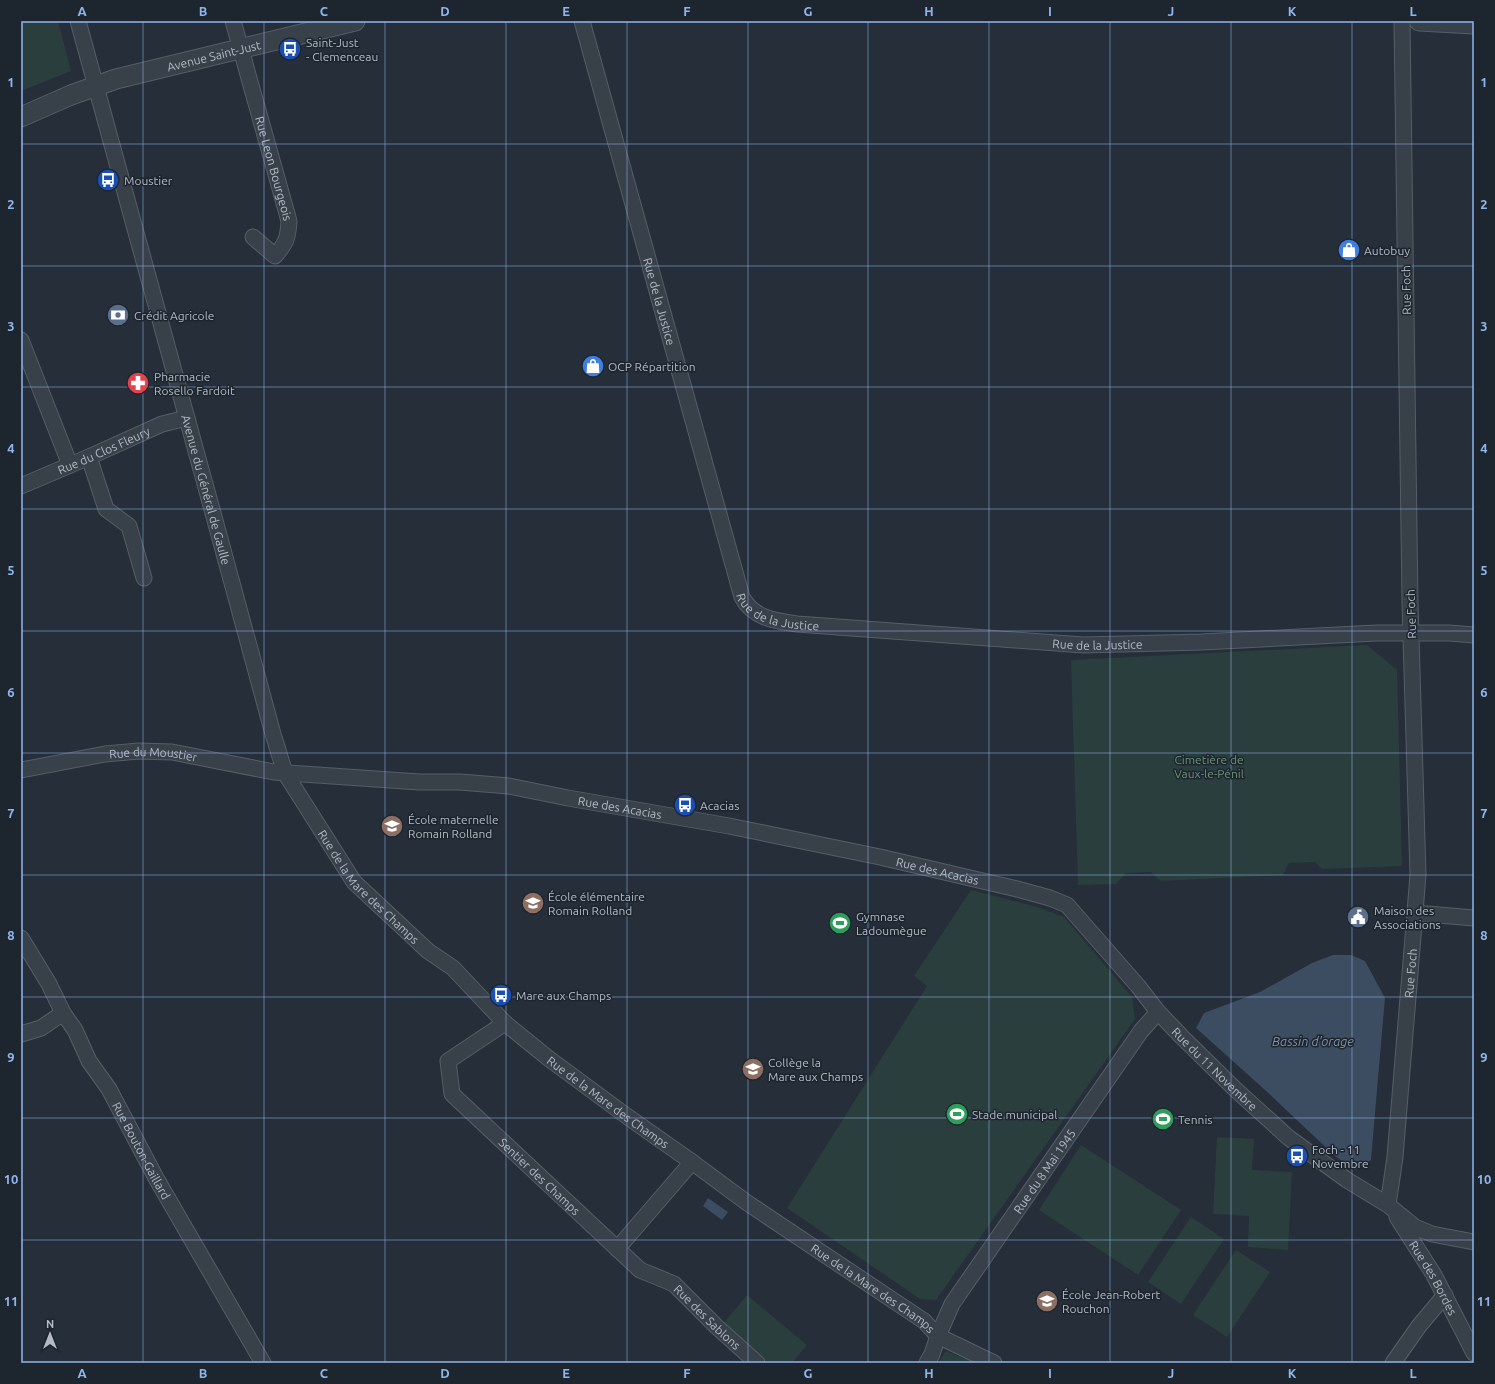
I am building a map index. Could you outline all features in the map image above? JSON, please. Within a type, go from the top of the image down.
[{"type":"street","name":"Avenue du Général de Gaulle","points":[[78,21],[273,734],[285,773]]},
{"type":"street","points":[[233,21],[240,49]]},
{"type":"street","name":"Avenue Saint-Just","points":[[21,117],[71,94],[116,79],[355,21]]},
{"type":"street","name":"Rue de la Justice","points":[[582,21],[742,597],[746,603],[763,617],[796,624],[1083,645],[1202,642],[1376,633],[1449,633],[1474,635]]},
{"type":"street","name":"Rue Foch","points":[[1388,1205],[1395,1157],[1418,875],[1412,633],[1402,21]]},
{"type":"street","points":[[1419,21],[1474,24]]},
{"type":"street","name":"Rue Leon Bourgeois","points":[[240,49],[289,221],[288,234],[285,244],[275,256],[253,237]]},
{"type":"street","points":[[21,340],[70,464]]},
{"type":"street","name":"Rue du Clos Fleury","points":[[21,486],[162,424],[187,418]]},
{"type":"street","points":[[89,457],[106,509],[129,526],[144,578]]},
{"type":"street","name":"Rue du Moustier","points":[[21,770],[105,754],[172,752],[285,773]]},
{"type":"street","name":"Rue des Acacias","points":[[285,773],[419,782],[460,782],[509,786],[568,798],[729,826],[880,857],[1017,889],[1067,905]]},
{"type":"street","name":"Rue de la Mare des Champs","points":[[285,773],[354,882],[428,951],[453,968],[505,1023],[548,1058],[628,1117],[746,1202],[924,1321],[938,1336],[994,1363]]},
{"type":"street","name":"Rue du 11 Novembre","points":[[1067,905],[1138,986],[1158,1012],[1236,1090],[1289,1138],[1346,1180],[1388,1205],[1415,1227],[1432,1234],[1474,1242]]},
{"type":"street","points":[[1415,913],[1474,918]]},
{"type":"street","name":"Rue Bouton-Gaillard","points":[[21,938],[49,984],[63,1013],[75,1030],[88,1061],[109,1089],[156,1178],[262,1363]]},
{"type":"street","name":"Rue du 8 Mai 1945","points":[[927,1363],[952,1304],[1141,1031],[1158,1012]]},
{"type":"street","points":[[21,1034],[41,1028],[63,1013]]},
{"type":"street","name":"Sentier des Champs","points":[[505,1023],[448,1061],[452,1094],[617,1249]]},
{"type":"street","points":[[617,1249],[692,1162]]},
{"type":"street","name":"Rue des Bordes","points":[[1388,1205],[1445,1295],[1474,1353]]},
{"type":"street","name":"Rue des Sablons","points":[[617,1249],[640,1270],[674,1284],[717,1327],[757,1363]]},
{"type":"street","points":[[1393,1363],[1419,1326],[1445,1295]]},
{"type":"green space","points":[[21,21],[58,21],[71,71],[21,91]]},
{"type":"green space","name":"Cimetière de Vaux-le-Pénil","points":[[1367,645],[1397,670],[1402,866],[1322,869],[1315,862],[1289,863],[1283,875],[1160,881],[1151,872],[1126,873],[1116,884],[1078,885],[1071,660]]},
{"type":"green space","name":"Stade municipal","points":[[971,890],[1037,907],[1064,917],[1132,997],[1135,1019],[936,1300],[920,1299],[787,1208],[927,986],[914,976]]},
{"type":"green space","points":[[1217,1137],[1254,1139],[1252,1170],[1292,1172],[1288,1250],[1248,1247],[1249,1216],[1213,1214]]},
{"type":"green space","points":[[1081,1145],[1181,1210],[1138,1275],[1039,1210]]},
{"type":"green space","points":[[1191,1217],[1224,1239],[1181,1304],[1148,1282]]},
{"type":"green space","points":[[1236,1250],[1270,1272],[1227,1337],[1193,1315]]},
{"type":"green space","points":[[747,1295],[807,1345],[792,1363],[767,1363],[722,1325]]},
{"type":"green space","points":[[946,1351],[977,1363],[938,1363]]},
{"type":"water","name":"Bassin d'orage","points":[[1333,955],[1351,955],[1365,961],[1385,998],[1371,1160],[1355,1170],[1335,1156],[1196,1028],[1204,1013],[1260,992],[1312,963]]},
{"type":"water","points":[[708,1198],[728,1212],[722,1220],[703,1206]]},
{"type":"place","name":"Saint-Just - Clemenceau","points":[[290,49]]},
{"type":"place","name":"Moustier","points":[[108,180]]},
{"type":"place","name":"Autobuy","points":[[1349,250]]},
{"type":"place","name":"Crédit Agricole","points":[[118,315]]},
{"type":"place","name":"OCP Répartition","points":[[593,366]]},
{"type":"place","name":"Pharmacie Rosello Fardoit","points":[[138,383]]},
{"type":"place","name":"Acacias","points":[[685,805]]},
{"type":"place","name":"École maternelle Romain Rolland","points":[[392,826]]},
{"type":"place","name":"École élémentaire Romain Rolland","points":[[533,903]]},
{"type":"place","name":"Maison des Associations","points":[[1358,917]]},
{"type":"place","name":"Gymnase Ladoumègue","points":[[840,923]]},
{"type":"place","name":"Mare aux Champs","points":[[501,995]]},
{"type":"place","name":"Collège la Mare aux Champs","points":[[753,1069]]},
{"type":"place","name":"Stade municipal","points":[[957,1114]]},
{"type":"place","name":"Tennis","points":[[1163,1119]]},
{"type":"place","name":"Foch - 11 Novembre","points":[[1297,1156]]},
{"type":"place","name":"École Jean-Robert Rouchon","points":[[1047,1301]]}]
